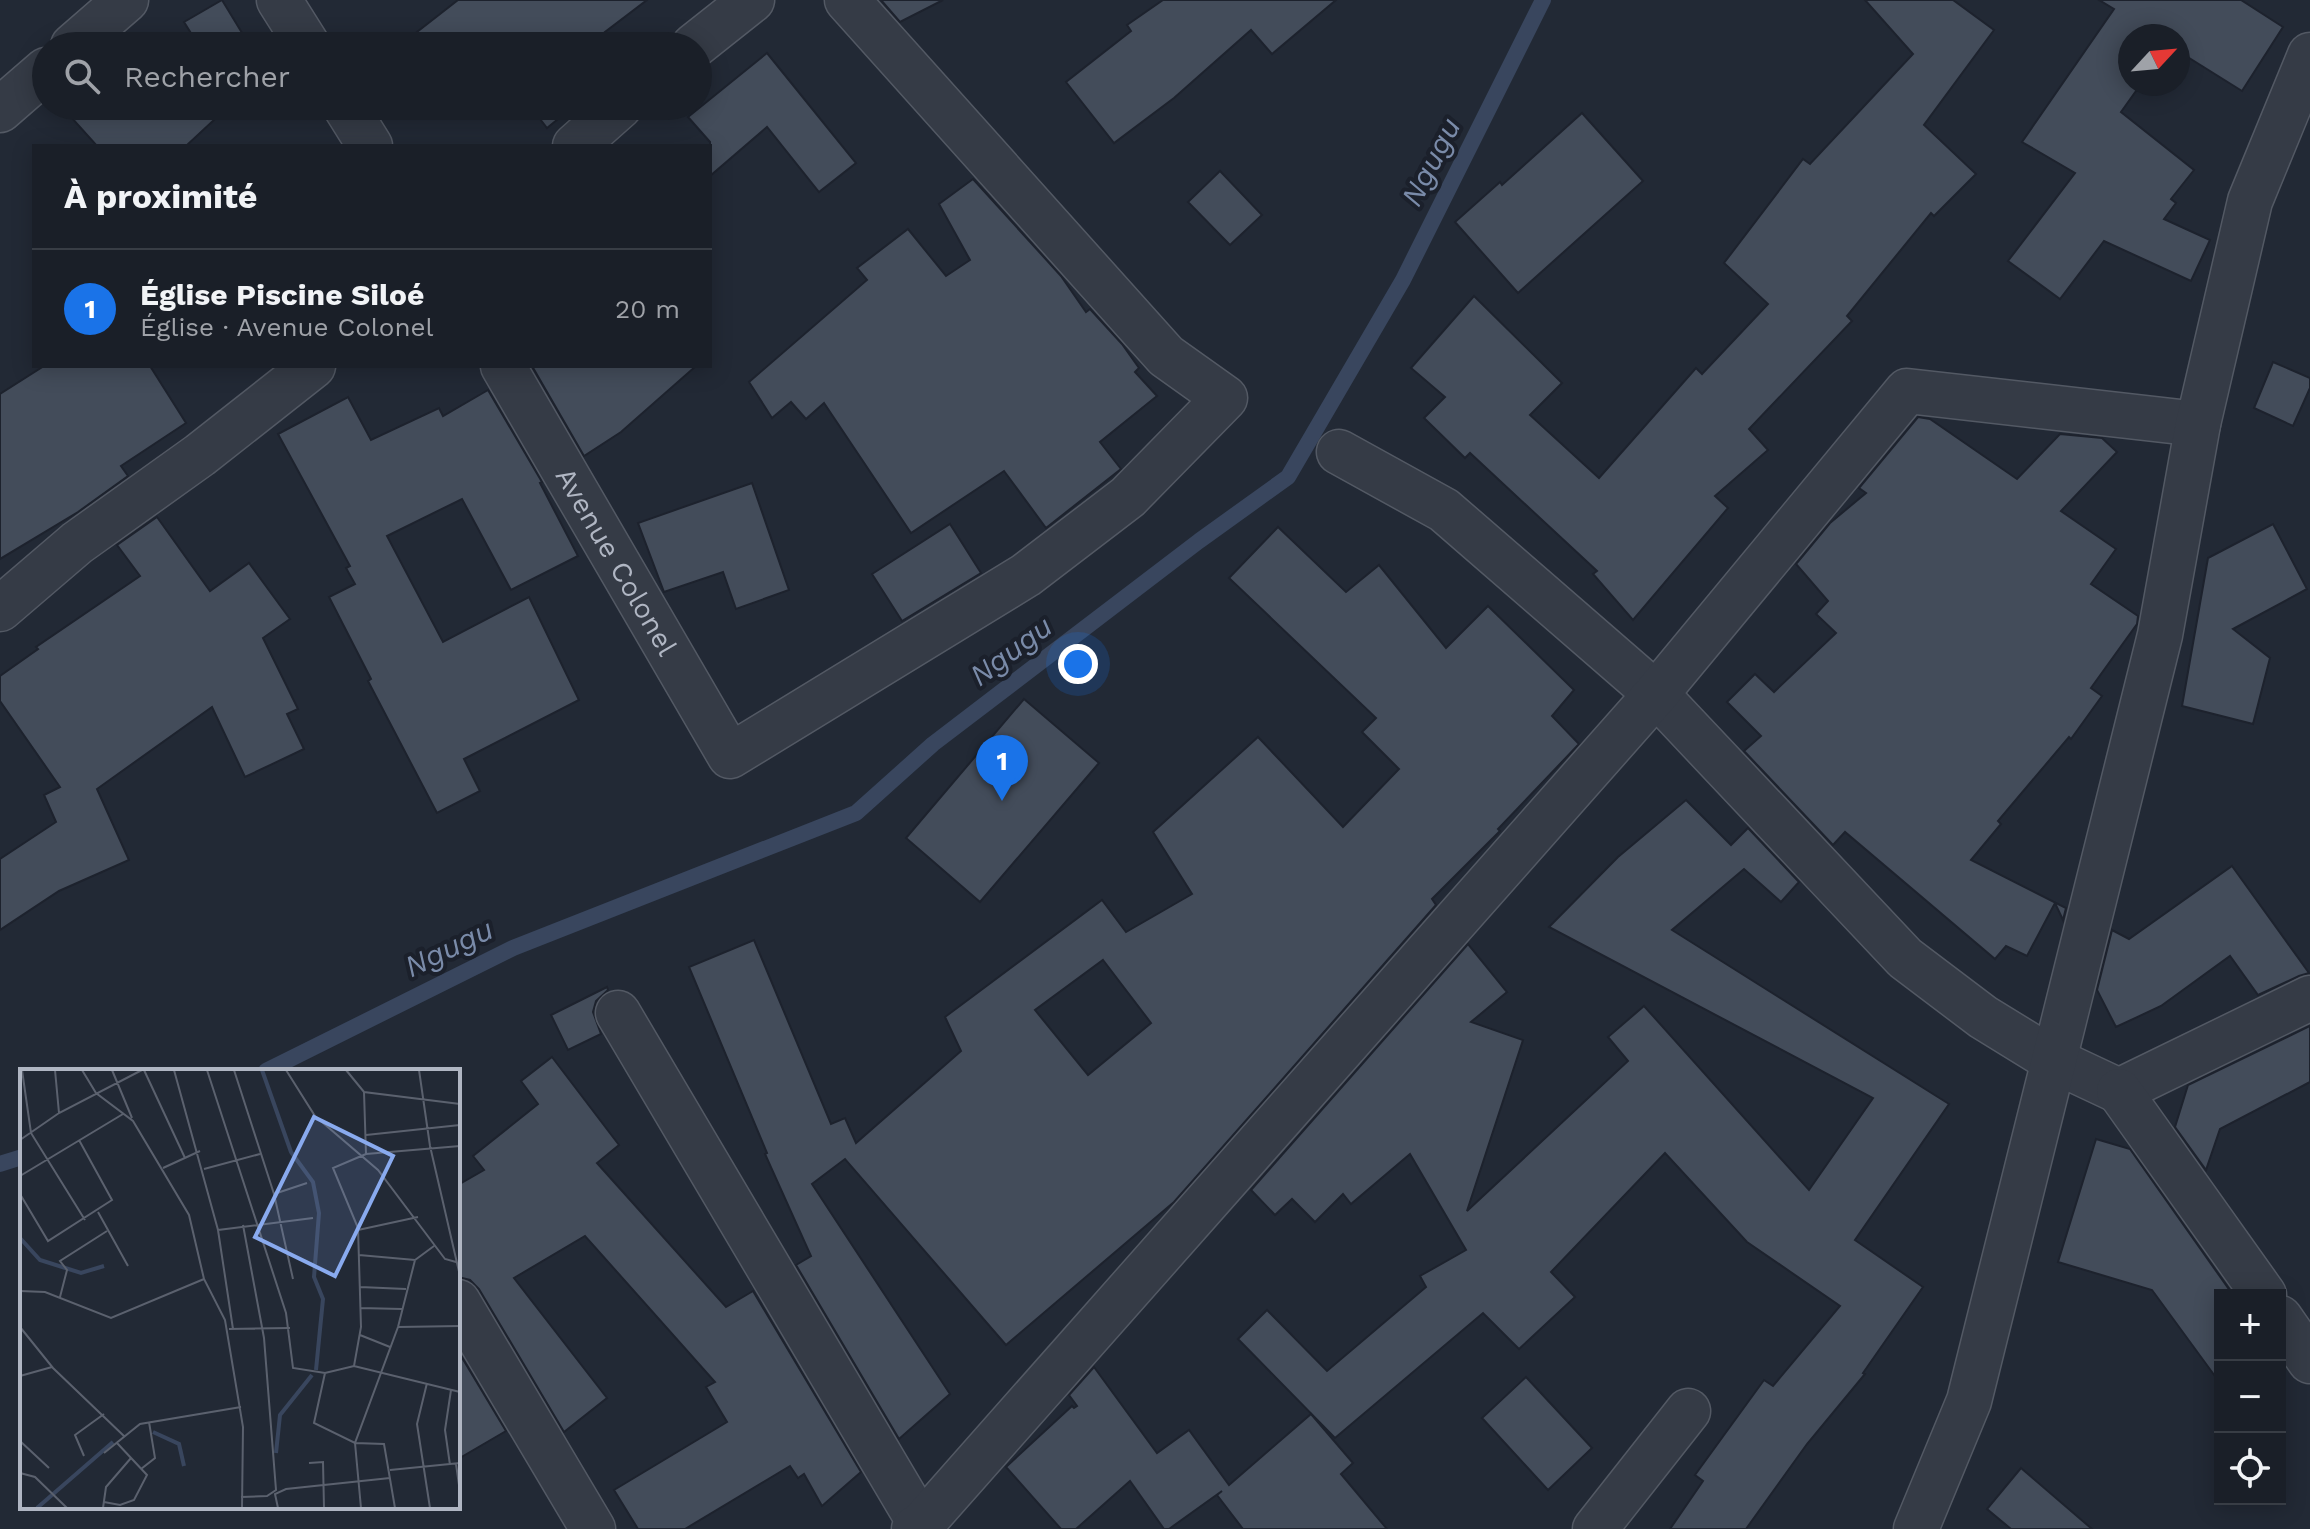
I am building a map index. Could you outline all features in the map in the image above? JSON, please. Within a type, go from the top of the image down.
[{"type":"street","points":[[89,32],[126,0]]},
{"type":"street","points":[[279,0],[299,32]]},
{"type":"street","points":[[712,32],[752,0]]},
{"type":"street","name":"Avenue Colonel","points":[[504,368],[730,756],[1026,575],[1128,497],[1225,398],[1166,356],[847,0]]},
{"type":"street","points":[[1916,1529],[1969,1401],[2160,635],[2198,424],[2250,201],[2310,55]]},
{"type":"street","points":[[0,110],[32,82]]},
{"type":"street","points":[[354,120],[369,144]]},
{"type":"street","points":[[577,144],[604,120]]},
{"type":"street","points":[[0,609],[77,543],[200,455],[310,368]]},
{"type":"street","points":[[618,1013],[917,1527],[1656,694],[1907,391],[2198,424]]},
{"type":"street","points":[[1339,452],[1444,510],[1656,694],[1905,958],[1983,1017],[2053,1060],[2119,1091],[2260,1289]]},
{"type":"street","points":[[2119,1091],[2310,998]]},
{"type":"street","points":[[460,1305],[593,1529]]},
{"type":"street","points":[[2286,1327],[2310,1361]]},
{"type":"street","points":[[1595,1529],[1688,1411]]},
{"type":"building","points":[[222,0],[241,32],[190,32],[184,22]]},
{"type":"building","points":[[458,0],[647,0],[605,32],[417,32]]},
{"type":"building","points":[[881,0],[943,0],[900,22]]},
{"type":"building","points":[[1163,0],[1336,0],[1272,54],[1251,30],[1174,98],[1114,143],[1066,82],[1131,31],[1127,25]]},
{"type":"building","points":[[1865,0],[1953,0],[1994,30],[1924,125],[1976,174],[1934,216],[1931,213],[1847,316],[1852,321],[1749,429],[1768,450],[1715,496],[1728,508],[1633,620],[1593,574],[1597,571],[1470,453],[1465,458],[1424,418],[1445,397],[1411,368],[1474,296],[1562,383],[1530,415],[1599,478],[1696,368],[1702,374],[1768,304],[1724,263],[1803,159],[1810,164],[1913,54]]},
{"type":"building","points":[[2099,0],[2241,0],[2283,27],[2242,91],[2190,58],[2190,24],[2118,24],[2118,96],[2132,96],[2121,112],[2194,170],[2171,199],[2176,203],[2164,219],[2210,240],[2191,281],[2104,241],[2060,299],[2008,261],[2075,173],[2022,142],[2114,9]]},
{"type":"building","points":[[767,53],[856,163],[819,192],[767,127],[712,174],[712,144],[691,120],[712,120],[712,98]]},
{"type":"building","points":[[1582,113],[1643,181],[1518,293],[1455,222],[1500,182],[1502,185]]},
{"type":"building","points":[[74,120],[214,120],[188,144],[95,144]]},
{"type":"building","points":[[541,120],[557,120],[547,128]]},
{"type":"building","points":[[1220,171],[1262,215],[1230,245],[1188,202]]},
{"type":"building","points":[[973,179],[1061,276],[1086,312],[1090,309],[1122,344],[1139,368],[1135,372],[1157,396],[1100,442],[1121,469],[1046,528],[1004,471],[911,533],[824,403],[806,419],[791,402],[772,418],[749,382],[867,280],[857,268],[908,229],[946,276],[970,260],[939,204]]},
{"type":"building","points":[[2273,362],[2310,378],[2310,388],[2293,426],[2254,408]]},
{"type":"building","points":[[41,368],[151,368],[186,423],[121,466],[128,476],[78,512],[0,559],[0,394]]},
{"type":"building","points":[[533,368],[694,368],[621,432],[584,456]]},
{"type":"building","points":[[488,390],[542,482],[578,556],[511,590],[462,499],[387,536],[443,642],[529,597],[579,700],[464,759],[480,791],[437,813],[368,681],[371,679],[329,597],[355,584],[346,568],[350,566],[278,434],[348,397],[371,440],[439,408],[443,416]]},
{"type":"building","points":[[1918,417],[1930,419],[2017,479],[2060,434],[2102,438],[2117,452],[2061,511],[2116,549],[2091,584],[2138,616],[2137,624],[2091,688],[2102,696],[2071,739],[2069,737],[1998,821],[2001,824],[1971,860],[2066,908],[2063,920],[2055,903],[2027,956],[2006,946],[1995,959],[1845,832],[1833,845],[1744,751],[1761,736],[1727,702],[1755,674],[1774,692],[1836,633],[1816,614],[1828,601],[1796,564],[1830,523],[1866,493],[1859,488]]},
{"type":"building","points":[[752,483],[789,590],[736,609],[723,572],[664,592],[638,523]]},
{"type":"building","points":[[157,517],[210,591],[249,563],[290,619],[263,638],[298,709],[287,714],[304,749],[245,777],[212,707],[97,789],[129,860],[59,891],[0,930],[0,859],[56,822],[44,795],[60,787],[0,701],[0,676],[38,649],[36,647],[140,576],[117,545]]},
{"type":"building","points":[[950,524],[981,573],[902,621],[872,574]]},
{"type":"building","points":[[2273,524],[2307,589],[2233,629],[2270,658],[2253,724],[2182,706],[2208,558]]},
{"type":"building","points":[[1278,527],[1346,592],[1379,565],[1446,648],[1488,606],[1574,690],[1552,716],[1579,744],[1498,829],[1500,831],[1432,899],[1436,905],[1174,1202],[1006,1345],[845,1159],[812,1184],[950,1394],[899,1439],[796,1265],[811,1256],[765,1154],[689,967],[754,940],[831,1124],[845,1118],[856,1143],[961,1051],[945,1017],[1102,900],[1126,932],[1192,894],[1153,832],[1258,737],[1343,827],[1399,769],[1362,732],[1376,718],[1229,578]],"holes":[[[1103,960],[1151,1023],[1088,1075],[1035,1010]]]},
{"type":"building","points":[[1024,699],[1099,763],[980,902],[906,838]]},
{"type":"building","points":[[1686,800],[1731,845],[1748,828],[1799,882],[1781,902],[1744,869],[1672,930],[1949,1104],[1855,1240],[1923,1287],[1865,1374],[1807,1444],[1746,1529],[1670,1529],[1703,1481],[1695,1475],[1764,1380],[1773,1386],[1840,1306],[1747,1242],[1665,1153],[1551,1272],[1575,1297],[1519,1349],[1483,1313],[1335,1438],[1238,1339],[1267,1310],[1327,1371],[1426,1287],[1420,1276],[1466,1250],[1410,1154],[1351,1204],[1343,1194],[1315,1222],[1292,1199],[1275,1215],[1251,1190],[1468,944],[1507,992],[1471,1022],[1523,1040],[1467,1211],[1628,1061],[1608,1037],[1644,1006],[1809,1190],[1873,1098],[1549,927],[1618,857]]},
{"type":"building","points":[[2232,866],[2309,973],[2258,995],[2230,956],[2161,1006],[2116,1027],[2097,990],[2112,930],[2129,939]]},
{"type":"building","points":[[607,987],[608,990],[596,1001],[593,1012],[601,1034],[568,1050],[551,1015]]},
{"type":"building","points":[[2310,1026],[2310,1082],[2220,1129],[2206,1170],[2175,1127],[2188,1085]]},
{"type":"building","points":[[552,1057],[619,1145],[597,1163],[726,1307],[753,1291],[861,1472],[822,1506],[804,1474],[798,1478],[790,1466],[685,1529],[638,1529],[614,1490],[727,1422],[706,1387],[715,1382],[585,1236],[514,1278],[607,1398],[564,1432],[479,1289],[470,1280],[460,1278],[460,1184],[484,1170],[473,1156],[538,1104],[521,1081]]},
{"type":"building","points":[[2096,1139],[2130,1149],[2229,1289],[2214,1289],[2214,1375],[2152,1290],[2058,1262]]},
{"type":"building","points":[[460,1354],[506,1431],[460,1458]]},
{"type":"building","points":[[1094,1367],[1157,1453],[1189,1430],[1229,1485],[1311,1414],[1353,1463],[1341,1474],[1387,1529],[1243,1529],[1217,1495],[1222,1491],[1169,1529],[1164,1529],[1130,1481],[1076,1529],[1061,1529],[1006,1467],[1072,1406],[1077,1406],[1069,1395]]},
{"type":"building","points":[[1526,1377],[1592,1448],[1548,1490],[1482,1418]]},
{"type":"building","points":[[2021,1468],[2092,1529],[2011,1529],[1987,1509]]},
{"type":"waterway","name":"Ngugu","points":[[270,1069],[513,948],[856,813],[933,744],[1288,477],[1403,280],[1543,0]]},
{"type":"waterway","name":"Ngugu","points":[[0,1164],[20,1158]]},
{"type":"place","name":"Église Piscine Siloé","points":[[1002,801]]}]
